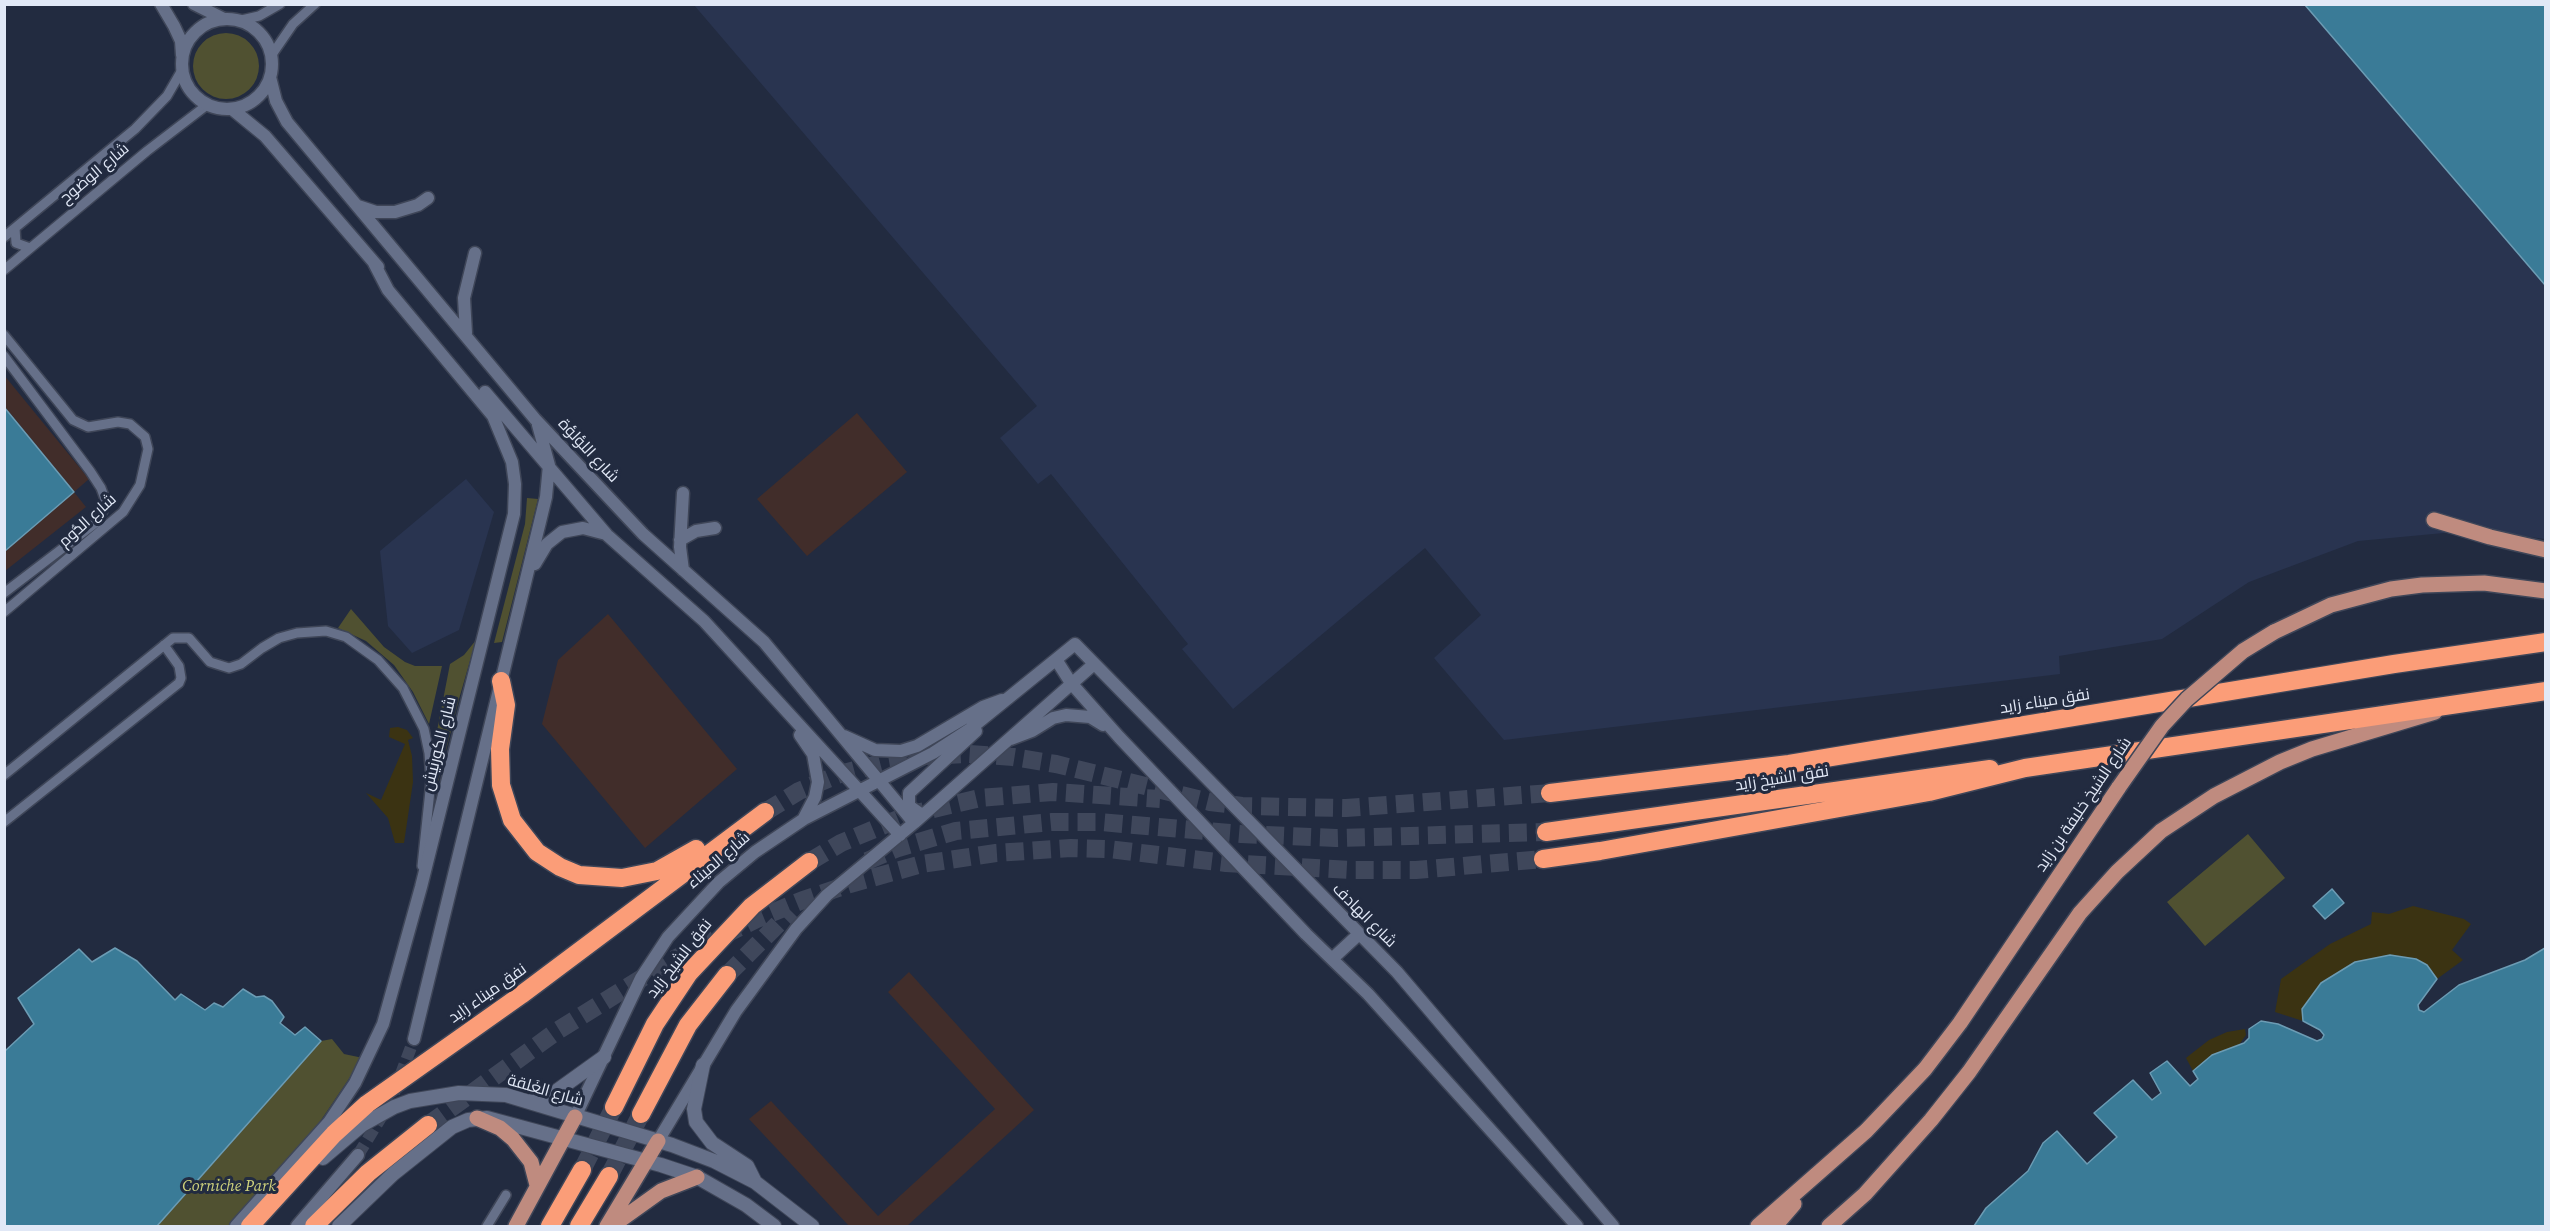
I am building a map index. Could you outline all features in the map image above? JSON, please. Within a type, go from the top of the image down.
[{"type":"highway","name":"نفق ميناء زايد","points":[[1550,792],[1789,764],[2394,664],[2546,642]]},
{"type":"highway","name":"نفق ميناء زايد","points":[[251,1227],[327,1141],[367,1104],[530,989],[765,812],[739,819],[679,860],[648,874],[622,878],[599,878],[560,867],[530,845],[507,809],[500,772],[506,705],[501,681]]},
{"type":"highway","points":[[1543,858],[1600,851],[1929,792],[2025,768],[2546,691]]},
{"type":"highway","name":"نفق الشيخ زايد","points":[[1546,832],[1955,772],[2025,768]]},
{"type":"highway","name":"نفق الشيخ زايد","points":[[614,1107],[655,1024],[689,973],[752,906],[809,862]]},
{"type":"highway","points":[[641,1114],[688,1025],[727,975]]},
{"type":"highway","points":[[314,1227],[368,1173],[428,1125]]},
{"type":"highway","points":[[550,1227],[582,1170]]},
{"type":"highway","points":[[579,1227],[609,1176]]},
{"type":"main road","points":[[2434,520],[2490,537],[2546,550]]},
{"type":"main road","name":"شارع الشيخ خليفة بن زايد","points":[[1758,1227],[1887,1111],[1931,1061],[2162,726],[2187,699],[2236,657],[2274,632],[2331,605],[2391,589],[2422,585],[2484,583],[2546,591]]},
{"type":"main road","points":[[1829,1227],[1865,1194],[1931,1120],[1969,1072],[2080,913],[2117,872],[2161,831],[2214,796],[2280,762],[2323,746],[2412,721],[2451,705]]},
{"type":"main road","points":[[531,1101],[551,1095],[604,1057]]},
{"type":"main road","points":[[703,1065],[694,1108],[696,1122],[712,1143],[747,1166],[755,1182]]},
{"type":"main road","name":"شارع الغَلقة","points":[[251,1227],[282,1201],[338,1144],[394,1107],[426,1097],[459,1093],[499,1094],[531,1101],[665,1143],[714,1161],[755,1182],[812,1227]]},
{"type":"main road","name":"شارع الميناء","points":[[516,1227],[568,1114]]},
{"type":"main road","points":[[477,1118],[500,1128],[513,1139],[531,1162],[537,1185]]},
{"type":"main road","points":[[339,1227],[376,1189],[419,1153],[452,1127],[477,1118],[498,1120],[697,1177],[746,1205],[774,1227]]},
{"type":"main road","points":[[607,1227],[654,1163],[665,1143]]},
{"type":"main road","points":[[612,1227],[661,1191],[697,1177]]},
{"type":"main road","points":[[1775,1227],[1793,1205],[1801,1188]]},
{"type":"street","points":[[161,4],[181,41],[182,70],[190,91],[207,105],[232,109],[265,136],[607,535],[704,621],[859,788],[900,836]]},
{"type":"street","points":[[194,4],[259,33],[271,56],[270,77],[265,89],[256,99],[232,109]]},
{"type":"street","points":[[182,56],[193,34],[213,21],[259,16],[280,4]]},
{"type":"street","points":[[271,56],[293,24],[315,4]]},
{"type":"street","name":"شارع الوضوح","points":[[4,237],[135,129],[167,96],[182,70]]},
{"type":"street","name":"شارع اللؤلؤة","points":[[270,77],[276,101],[287,122],[535,419],[643,534],[764,642],[876,780],[914,823]]},
{"type":"street","name":"شارع الوضوح","points":[[4,270],[147,151],[207,105]]},
{"type":"street","points":[[358,206],[376,212],[395,212],[412,207],[428,198]]},
{"type":"street","points":[[15,228],[16,243],[30,248]]},
{"type":"street","points":[[466,334],[464,298],[475,253]]},
{"type":"street","name":"شارع الكورنيش","points":[[236,1227],[315,1140],[355,1083],[383,1024],[421,886],[511,530],[515,484],[507,446],[493,416],[388,290],[374,263]]},
{"type":"street","name":"شارع الدُّوم","points":[[4,335],[73,420],[88,427],[118,422],[130,424],[145,437],[148,450],[141,485],[123,512],[4,612]]},
{"type":"street","name":"شارع الدُّوم","points":[[4,356],[96,479],[104,493],[105,505],[97,522],[4,593]]},
{"type":"street","points":[[414,1040],[546,497],[549,465],[535,419]]},
{"type":"street","points":[[683,493],[680,540],[683,570]]},
{"type":"street","points":[[526,581],[547,544],[562,532],[583,528],[607,535]]},
{"type":"street","points":[[680,540],[696,531],[715,528]]},
{"type":"street","points":[[4,775],[173,638],[184,637],[193,642],[215,665],[225,668],[237,667],[279,638],[297,633],[326,632],[356,643],[384,665],[404,688],[424,729],[431,781],[424,829],[421,886]]},
{"type":"street","name":"شارع الميناء","points":[[568,1114],[604,1057],[641,978],[684,918],[737,866],[804,819],[859,788],[941,748],[987,716],[1075,644]]},
{"type":"street","name":"شارع الهادف","points":[[1075,644],[1359,934],[1434,1015],[1613,1227]]},
{"type":"street","points":[[4,822],[178,683],[181,678],[179,666],[164,645]]},
{"type":"street","points":[[1056,661],[1071,683],[1119,737],[1471,1106],[1577,1227]]},
{"type":"street","points":[[665,1143],[703,1065],[760,975],[827,895],[900,836],[1094,664]]},
{"type":"street","points":[[839,734],[875,750],[901,751],[917,746],[983,707],[1009,698]]},
{"type":"street","points":[[787,710],[795,729],[811,749],[817,775],[815,797],[804,819]]},
{"type":"street","points":[[1007,740],[1032,731],[1053,718],[1074,714],[1089,717],[1119,737]]},
{"type":"street","points":[[928,811],[919,813],[911,810],[907,802],[909,793],[959,750],[987,716]]},
{"type":"street","points":[[1332,959],[1359,934]]},
{"type":"street","points":[[297,1227],[358,1155]]},
{"type":"street","points":[[487,1227],[506,1195]]},
{"type":"shaded area","points":[[694,5],[2305,5],[2545,285],[2545,539],[2476,530],[2358,541],[2249,582],[2162,639],[2059,656],[2060,674],[1504,740],[1434,658],[1481,615],[1425,548],[1233,709],[1182,649],[1188,644],[1051,474],[1038,484],[1000,438],[1037,406]]},
{"type":"shaded area","points":[[2305,5],[2545,5],[2545,285]]},
{"type":"shaded area","points":[[4,375],[89,479],[74,492],[5,407]]},
{"type":"shaded area","points":[[4,407],[74,492],[5,551],[4,551]]},
{"type":"shaded area","points":[[857,413],[907,472],[807,556],[757,499]]},
{"type":"shaded area","points":[[466,479],[494,512],[459,630],[412,653],[388,626],[380,551]]},
{"type":"shaded area","points":[[74,492],[86,507],[5,571],[5,551]]},
{"type":"shaded area","points":[[608,614],[737,769],[645,848],[542,724],[558,660]]},
{"type":"shaded area","points":[[2332,889],[2344,903],[2325,919],[2313,906]]},
{"type":"shaded area","points":[[115,948],[137,961],[175,1000],[181,994],[205,1010],[214,1003],[223,1007],[243,989],[256,997],[264,996],[272,1001],[284,1017],[280,1023],[295,1035],[305,1027],[321,1041],[157,1226],[5,1226],[5,1051],[34,1024],[18,998],[79,949],[92,962]]},
{"type":"shaded area","points":[[2545,948],[2545,1226],[1974,1226],[1986,1208],[2028,1171],[2043,1143],[2057,1131],[2087,1164],[2117,1137],[2094,1113],[2133,1080],[2152,1100],[2161,1093],[2150,1073],[2167,1061],[2190,1086],[2198,1079],[2193,1071],[2212,1055],[2244,1043],[2249,1038],[2249,1029],[2261,1021],[2278,1024],[2317,1041],[2322,1039],[2324,1035],[2320,1030],[2303,1021],[2302,1009],[2321,983],[2355,962],[2390,955],[2416,959],[2427,965],[2437,979],[2418,1005],[2419,1010],[2424,1012],[2459,985],[2525,960]]},
{"type":"shaded area","points":[[909,972],[1034,1110],[907,1226],[849,1226],[749,1119],[771,1101],[878,1216],[995,1109],[888,992]]},
{"type":"green space","points":[[226,33],[239,36],[249,43],[256,53],[259,66],[256,79],[249,89],[239,96],[226,99],[213,96],[203,89],[196,79],[193,66],[196,53],[203,43],[213,36]]},
{"type":"green space","points":[[527,498],[538,499],[502,642],[494,643],[525,524]]},
{"type":"green space","points":[[351,609],[384,647],[405,662],[415,666],[442,666],[429,724],[413,692],[394,665],[366,641],[338,628]]},
{"type":"green space","points":[[476,640],[438,782],[436,736],[450,664],[464,655]]},
{"type":"green space","points":[[2248,834],[2285,878],[2205,946],[2167,902]]},
{"type":"green space","name":"Corniche Park","points":[[332,1039],[344,1054],[363,1058],[313,1132],[230,1226],[157,1226],[321,1041]]},
{"type":"sand","points":[[398,727],[407,730],[413,738],[408,740],[412,756],[413,782],[404,843],[395,843],[388,818],[366,793],[381,800],[405,744],[389,737],[390,728]]},
{"type":"sand","points":[[2413,906],[2464,919],[2471,924],[2452,950],[2463,960],[2437,979],[2432,971],[2355,962],[2321,983],[2302,1009],[2303,1021],[2275,1012],[2281,979],[2330,944],[2371,924],[2372,912],[2389,914]]},
{"type":"sand","points":[[2245,1029],[2246,1035],[2239,1045],[2212,1055],[2193,1071],[2186,1058],[2209,1040],[2227,1032]]},
{"type":"tunnel","points":[[765,812],[799,791],[840,774],[882,763],[925,756],[969,754],[1013,757],[1056,764],[1210,802],[1242,806],[1346,808],[1550,793]]},
{"type":"tunnel","points":[[809,862],[841,843],[908,815],[980,798],[1053,792],[1160,799]]},
{"type":"tunnel","points":[[867,861],[898,848],[956,831],[1052,822],[1100,822],[1241,834],[1336,838],[1546,832]]},
{"type":"tunnel","points":[[428,1125],[557,1031],[668,962],[757,919],[803,900],[922,864],[996,853],[1071,848],[1108,849],[1226,863],[1353,870],[1416,870],[1543,859]]},
{"type":"tunnel","points":[[727,975],[791,911]]},
{"type":"tunnel","points":[[358,1155],[391,1101],[414,1039]]},
{"type":"tunnel","points":[[582,1170],[614,1107]]},
{"type":"tunnel","points":[[609,1176],[641,1114]]}]
